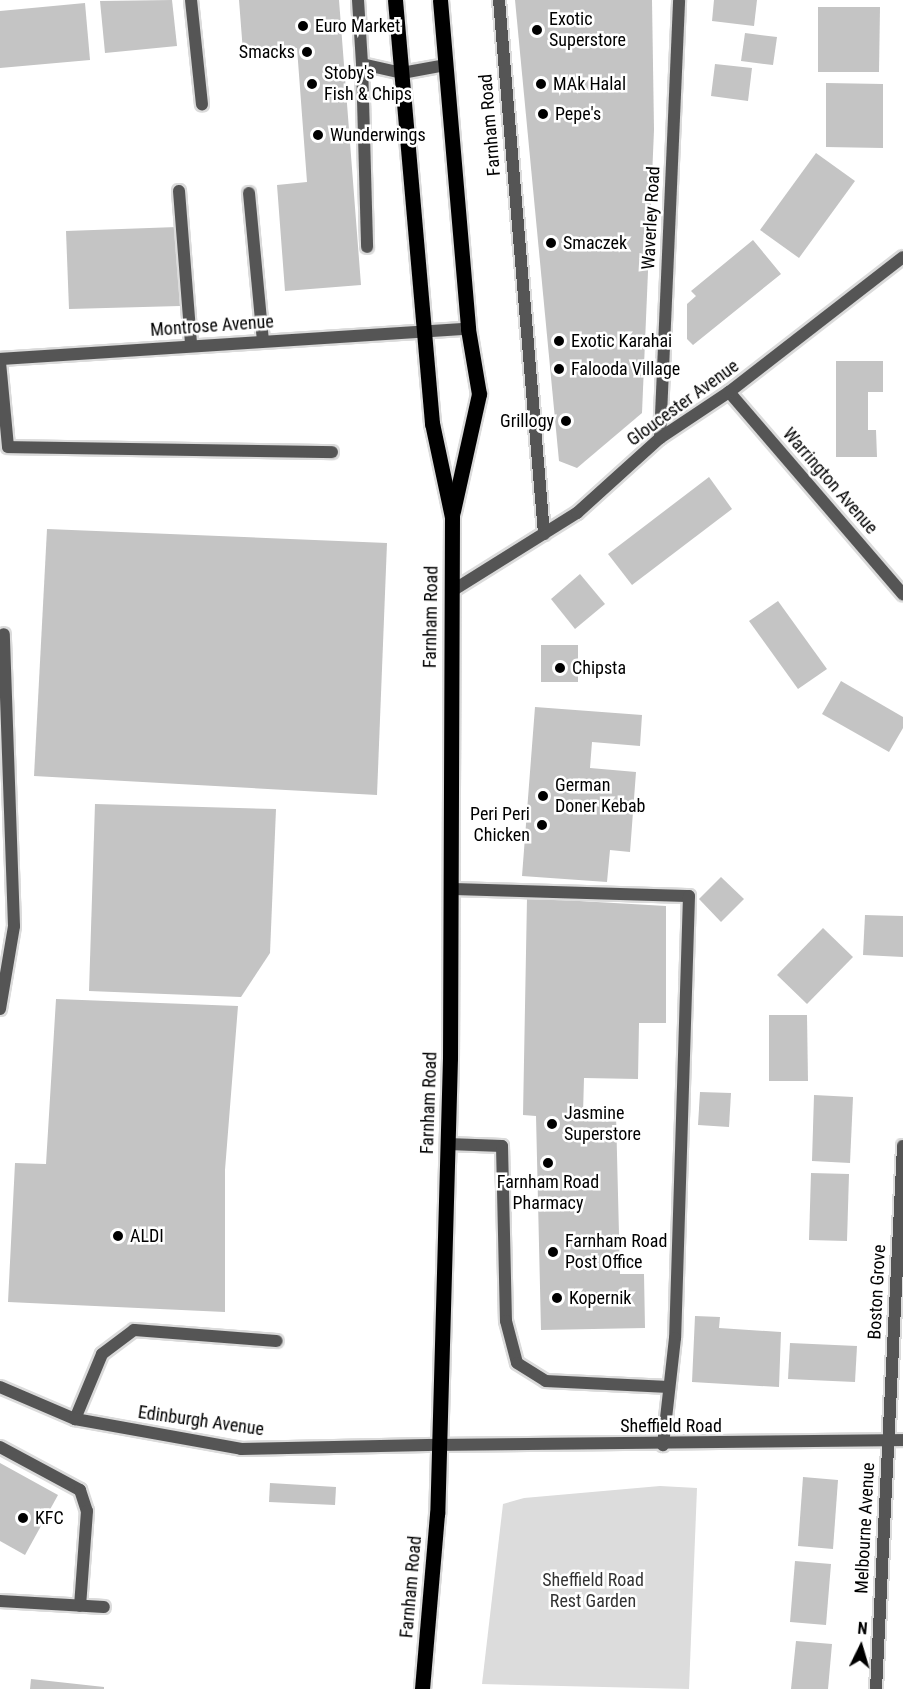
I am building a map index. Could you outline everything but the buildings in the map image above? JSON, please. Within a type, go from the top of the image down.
[{"type":"main road","name":"Farnham Road","points":[[395,0],[428,333],[432,423],[452,517],[448,1144],[439,1445],[422,1689]]},
{"type":"main road","name":"Farnham Road","points":[[440,0],[468,329],[479,394],[452,517]]},
{"type":"street","points":[[191,0],[202,104]]},
{"type":"street","points":[[358,0],[367,247]]},
{"type":"street","name":"Farnham Road","points":[[499,0],[544,534]]},
{"type":"street","name":"Waverley Road","points":[[660,438],[679,0]]},
{"type":"street","points":[[362,64],[402,73],[446,65]]},
{"type":"street","points":[[179,191],[192,345]]},
{"type":"street","points":[[249,193],[263,340]]},
{"type":"street","name":"Gloucester Avenue","points":[[452,591],[577,513],[660,438],[729,392],[903,257]]},
{"type":"street","name":"Montrose Avenue","points":[[0,360],[263,340],[428,333],[468,329]]},
{"type":"street","points":[[0,360],[8,447],[332,452]]},
{"type":"street","name":"Warrington Avenue","points":[[729,392],[903,594]]},
{"type":"street","points":[[0,1009],[14,926],[4,634]]},
{"type":"street","points":[[451,889],[689,896],[675,1338],[663,1445]]},
{"type":"street","points":[[448,1144],[502,1146],[506,1321],[516,1363],[546,1381],[668,1387]]},
{"type":"street","name":"Boston Grove","points":[[887,1440],[903,1146]]},
{"type":"street","points":[[75,1419],[102,1354],[134,1330],[277,1341]]},
{"type":"street","name":"Edinburgh Avenue","points":[[0,1388],[75,1419],[242,1449],[439,1445]]},
{"type":"street","name":"Melbourne Avenue","points":[[876,1689],[887,1440]]},
{"type":"street","name":"Sheffield Road","points":[[439,1445],[663,1445],[903,1440]]},
{"type":"street","points":[[0,1447],[80,1490],[87,1512],[80,1606]]},
{"type":"street","points":[[0,1601],[104,1607]]},
{"type":"green space","name":"Sheffield Road Rest Garden","points":[[660,1486],[697,1488],[689,1689],[482,1684],[503,1504],[524,1498]]},
{"type":"place","name":"Euro Market","points":[[303,26]]},
{"type":"place","name":"Exotic Superstore","points":[[537,30]]},
{"type":"place","name":"Smacks","points":[[307,52]]},
{"type":"place","name":"Stoby's Fish & Chips","points":[[312,84]]},
{"type":"place","name":"MAk Halal","points":[[541,84]]},
{"type":"place","name":"Pepe's","points":[[543,114]]},
{"type":"place","name":"Wunderwings","points":[[318,135]]},
{"type":"place","name":"Smaczek","points":[[551,243]]},
{"type":"place","name":"Exotic Karahai","points":[[559,341]]},
{"type":"place","name":"Falooda Village","points":[[559,369]]},
{"type":"place","name":"Grillogy","points":[[566,421]]},
{"type":"place","name":"Chipsta","points":[[560,668]]},
{"type":"place","name":"German Doner Kebab","points":[[543,796]]},
{"type":"place","name":"Peri Peri Chicken","points":[[542,825]]},
{"type":"place","name":"Jasmine Superstore","points":[[552,1124]]},
{"type":"place","name":"Farnham Road Pharmacy","points":[[548,1163]]},
{"type":"place","name":"ALDI","points":[[118,1236]]},
{"type":"place","name":"Farnham Road Post Office","points":[[553,1252]]},
{"type":"place","name":"Kopernik","points":[[557,1298]]},
{"type":"place","name":"KFC","points":[[23,1518]]}]
